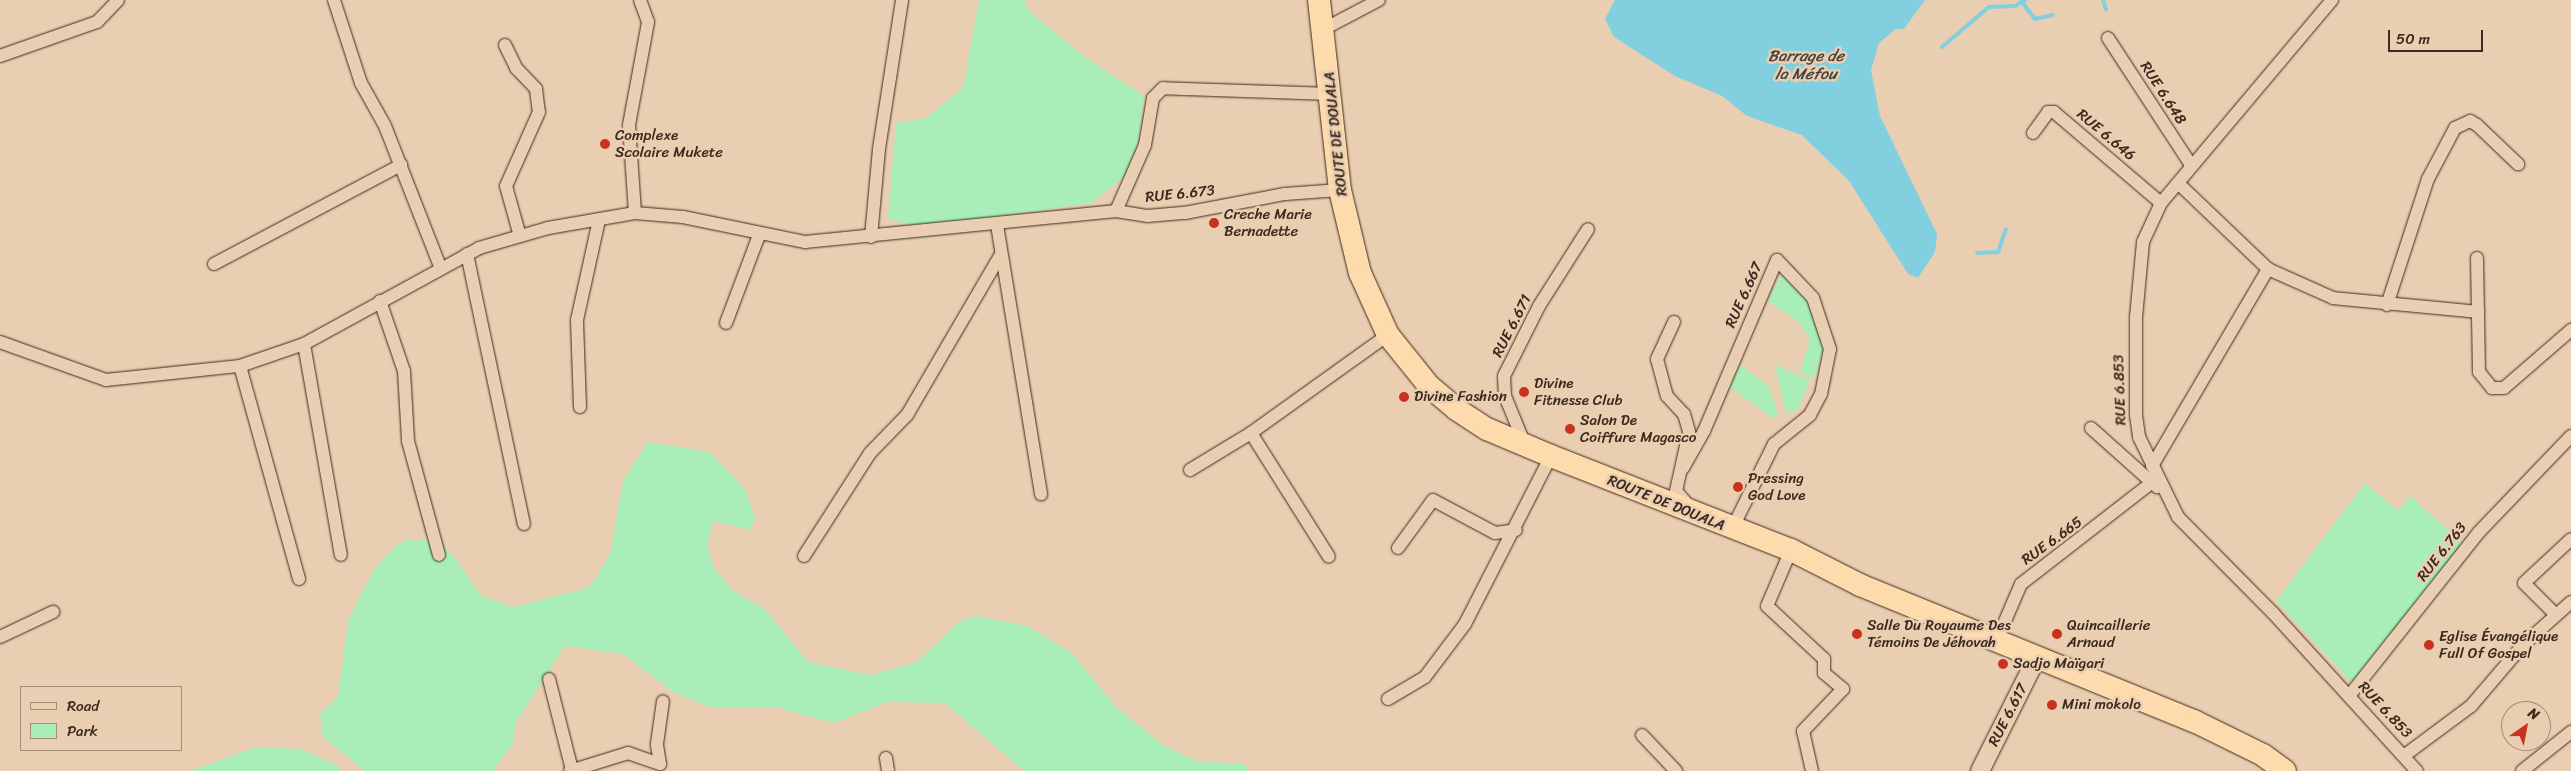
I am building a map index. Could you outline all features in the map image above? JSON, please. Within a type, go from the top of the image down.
[{"type":"highway","name":"ROUTE DE DOUALA","points":[[1319,0],[1324,29],[1340,190],[1360,273],[1388,335],[1429,386],[1456,409],[1525,445],[1551,456],[1732,529],[1791,550],[2036,659],[2194,721],[2284,771]]},
{"type":"street","points":[[0,56],[97,22],[118,0]]},
{"type":"street","points":[[334,0],[361,82],[401,165],[440,266]]},
{"type":"street","points":[[635,213],[629,125],[648,22],[640,0]]},
{"type":"street","points":[[871,237],[878,149],[902,0]]},
{"type":"street","points":[[1324,29],[1379,0]]},
{"type":"street","name":"RUE 6.853","points":[[2332,0],[2191,165],[2162,203],[2143,242],[2136,317],[2136,415],[2152,466],[2163,491],[2199,542],[2273,613],[2406,755],[2417,771]]},
{"type":"street","name":"RUE 6.648","points":[[2108,38],[2191,165]]},
{"type":"street","points":[[505,44],[516,68],[536,89],[539,112],[506,186],[520,236]]},
{"type":"street","name":"RUE 6.673","points":[[1331,94],[1163,88],[1152,98],[1145,145],[1116,211],[1147,216],[1185,213],[1285,194],[1340,190]]},
{"type":"street","name":"RUE 6.646","points":[[2033,133],[2048,112],[2054,112],[2162,203]]},
{"type":"street","points":[[2387,305],[2428,179],[2455,128],[2470,121],[2477,125],[2518,164]]},
{"type":"street","points":[[214,264],[401,165]]},
{"type":"street","points":[[2178,183],[2268,269],[2333,298],[2387,305],[2478,312]]},
{"type":"street","points":[[0,342],[106,380],[240,366],[304,344],[440,266],[467,254],[520,236],[635,213],[683,217],[759,235],[805,242],[997,225],[1116,211]]},
{"type":"street","points":[[580,407],[577,320],[599,220]]},
{"type":"street","points":[[997,225],[1000,256],[1041,494]]},
{"type":"street","name":"RUE 6.671","points":[[1525,445],[1505,396],[1504,376],[1539,306],[1588,229]]},
{"type":"street","points":[[726,324],[759,235]]},
{"type":"street","points":[[467,254],[524,524]]},
{"type":"street","points":[[804,556],[870,453],[908,415],[1000,256]]},
{"type":"street","points":[[2477,258],[2479,372],[2492,388],[2504,388],[2571,330]]},
{"type":"street","name":"RUE 6.667","points":[[1682,468],[1704,431],[1777,260],[1813,298],[1830,349],[1821,394],[1810,415],[1774,444],[1732,529]]},
{"type":"street","points":[[2152,466],[2268,269]]},
{"type":"street","points":[[380,301],[404,371],[408,441],[439,555]]},
{"type":"street","points":[[1674,322],[1656,360],[1667,396],[1684,414],[1689,432],[1676,491],[1695,513]]},
{"type":"street","points":[[1190,470],[1251,433],[1388,335]]},
{"type":"street","points":[[304,344],[341,555]]},
{"type":"street","points":[[240,366],[299,579]]},
{"type":"street","points":[[2091,428],[2151,483],[2163,491]]},
{"type":"street","points":[[1251,433],[1329,557]]},
{"type":"street","name":"RUE 6.763","points":[[2349,696],[2479,532],[2571,436]]},
{"type":"street","points":[[1388,699],[1425,677],[1437,664],[1516,530],[1551,456]]},
{"type":"street","name":"RUE 6.665","points":[[1996,642],[2021,584],[2151,483]]},
{"type":"street","points":[[1398,548],[1433,500],[1495,533],[1516,530]]},
{"type":"street","points":[[2556,615],[2524,583],[2571,539]]},
{"type":"street","points":[[1791,550],[1767,606],[1824,659],[1824,673],[1843,689],[1803,731],[1812,771]]},
{"type":"street","points":[[2406,755],[2471,706],[2520,649],[2571,602]]},
{"type":"street","points":[[0,637],[54,612]]},
{"type":"street","name":"RUE 6.617","points":[[1980,771],[2036,659]]},
{"type":"street","points":[[549,679],[571,770],[628,753],[660,768]]},
{"type":"street","points":[[660,768],[657,744],[663,701]]},
{"type":"street","points":[[2522,771],[2571,732]]},
{"type":"street","points":[[1642,735],[1676,771]]},
{"type":"street","points":[[886,758],[888,771]]},
{"type":"green space","points":[[979,0],[1025,0],[1027,9],[1082,55],[1144,96],[1138,143],[1124,177],[1091,203],[918,228],[888,218],[896,123],[926,118],[963,88]]},
{"type":"green space","points":[[1784,269],[1804,291],[1826,343],[1814,378],[1800,372],[1810,339],[1798,321],[1768,301]]},
{"type":"green space","points":[[1736,362],[1769,386],[1778,416],[1773,418],[1727,385]]},
{"type":"green space","points":[[1775,365],[1810,380],[1797,411],[1786,413]]},
{"type":"green space","points":[[648,442],[710,452],[745,489],[755,518],[751,530],[713,521],[707,546],[714,568],[731,589],[765,609],[808,662],[871,675],[917,662],[958,622],[977,616],[1028,626],[1072,653],[1116,707],[1163,745],[1196,761],[1245,764],[1248,771],[1024,771],[945,703],[888,702],[834,723],[776,707],[712,708],[673,692],[623,654],[565,646],[516,722],[513,744],[493,771],[365,771],[323,737],[320,714],[338,697],[348,620],[374,569],[397,545],[408,539],[436,540],[454,556],[480,595],[512,607],[584,589],[593,583],[611,552],[623,481]]},
{"type":"green space","points":[[2365,483],[2398,511],[2410,496],[2463,543],[2352,683],[2276,601]]},
{"type":"green space","points":[[256,747],[301,749],[340,767],[340,771],[190,771]]},
{"type":"water","name":"Barrage de la Méfou","points":[[1615,0],[1925,0],[1904,29],[1896,29],[1879,43],[1871,70],[1880,116],[1937,234],[1935,252],[1918,278],[1908,274],[1849,181],[1802,135],[1747,116],[1722,96],[1675,76],[1614,37],[1605,19]]},
{"type":"waterway","points":[[1942,47],[1989,7],[2015,6],[2025,0]]},
{"type":"waterway","points":[[2103,0],[2106,10]]},
{"type":"waterway","points":[[2022,2],[2035,19],[2053,15]]},
{"type":"waterway","points":[[1977,253],[1998,252],[2006,229]]},
{"type":"place","name":"Complexe Scolaire Mukete","points":[[605,144]]},
{"type":"place","name":"Creche Marie Bernadette","points":[[1214,223]]},
{"type":"place","name":"Divine Fitnesse Club","points":[[1524,392]]},
{"type":"place","name":"Divine Fashion","points":[[1404,397]]},
{"type":"place","name":"Salon De Coiffure Magasco","points":[[1570,429]]},
{"type":"place","name":"Pressing God Love","points":[[1738,487]]},
{"type":"place","name":"Salle Du Royaume Des Témoins De Jéhovah","points":[[1857,634]]},
{"type":"place","name":"Quincaillerie Arnaud","points":[[2057,634]]},
{"type":"place","name":"Eglise Évangélique Full Of Gospel","points":[[2429,645]]},
{"type":"place","name":"Sadjo Maïgari","points":[[2003,664]]},
{"type":"place","name":"Mini mokolo","points":[[2052,705]]}]
